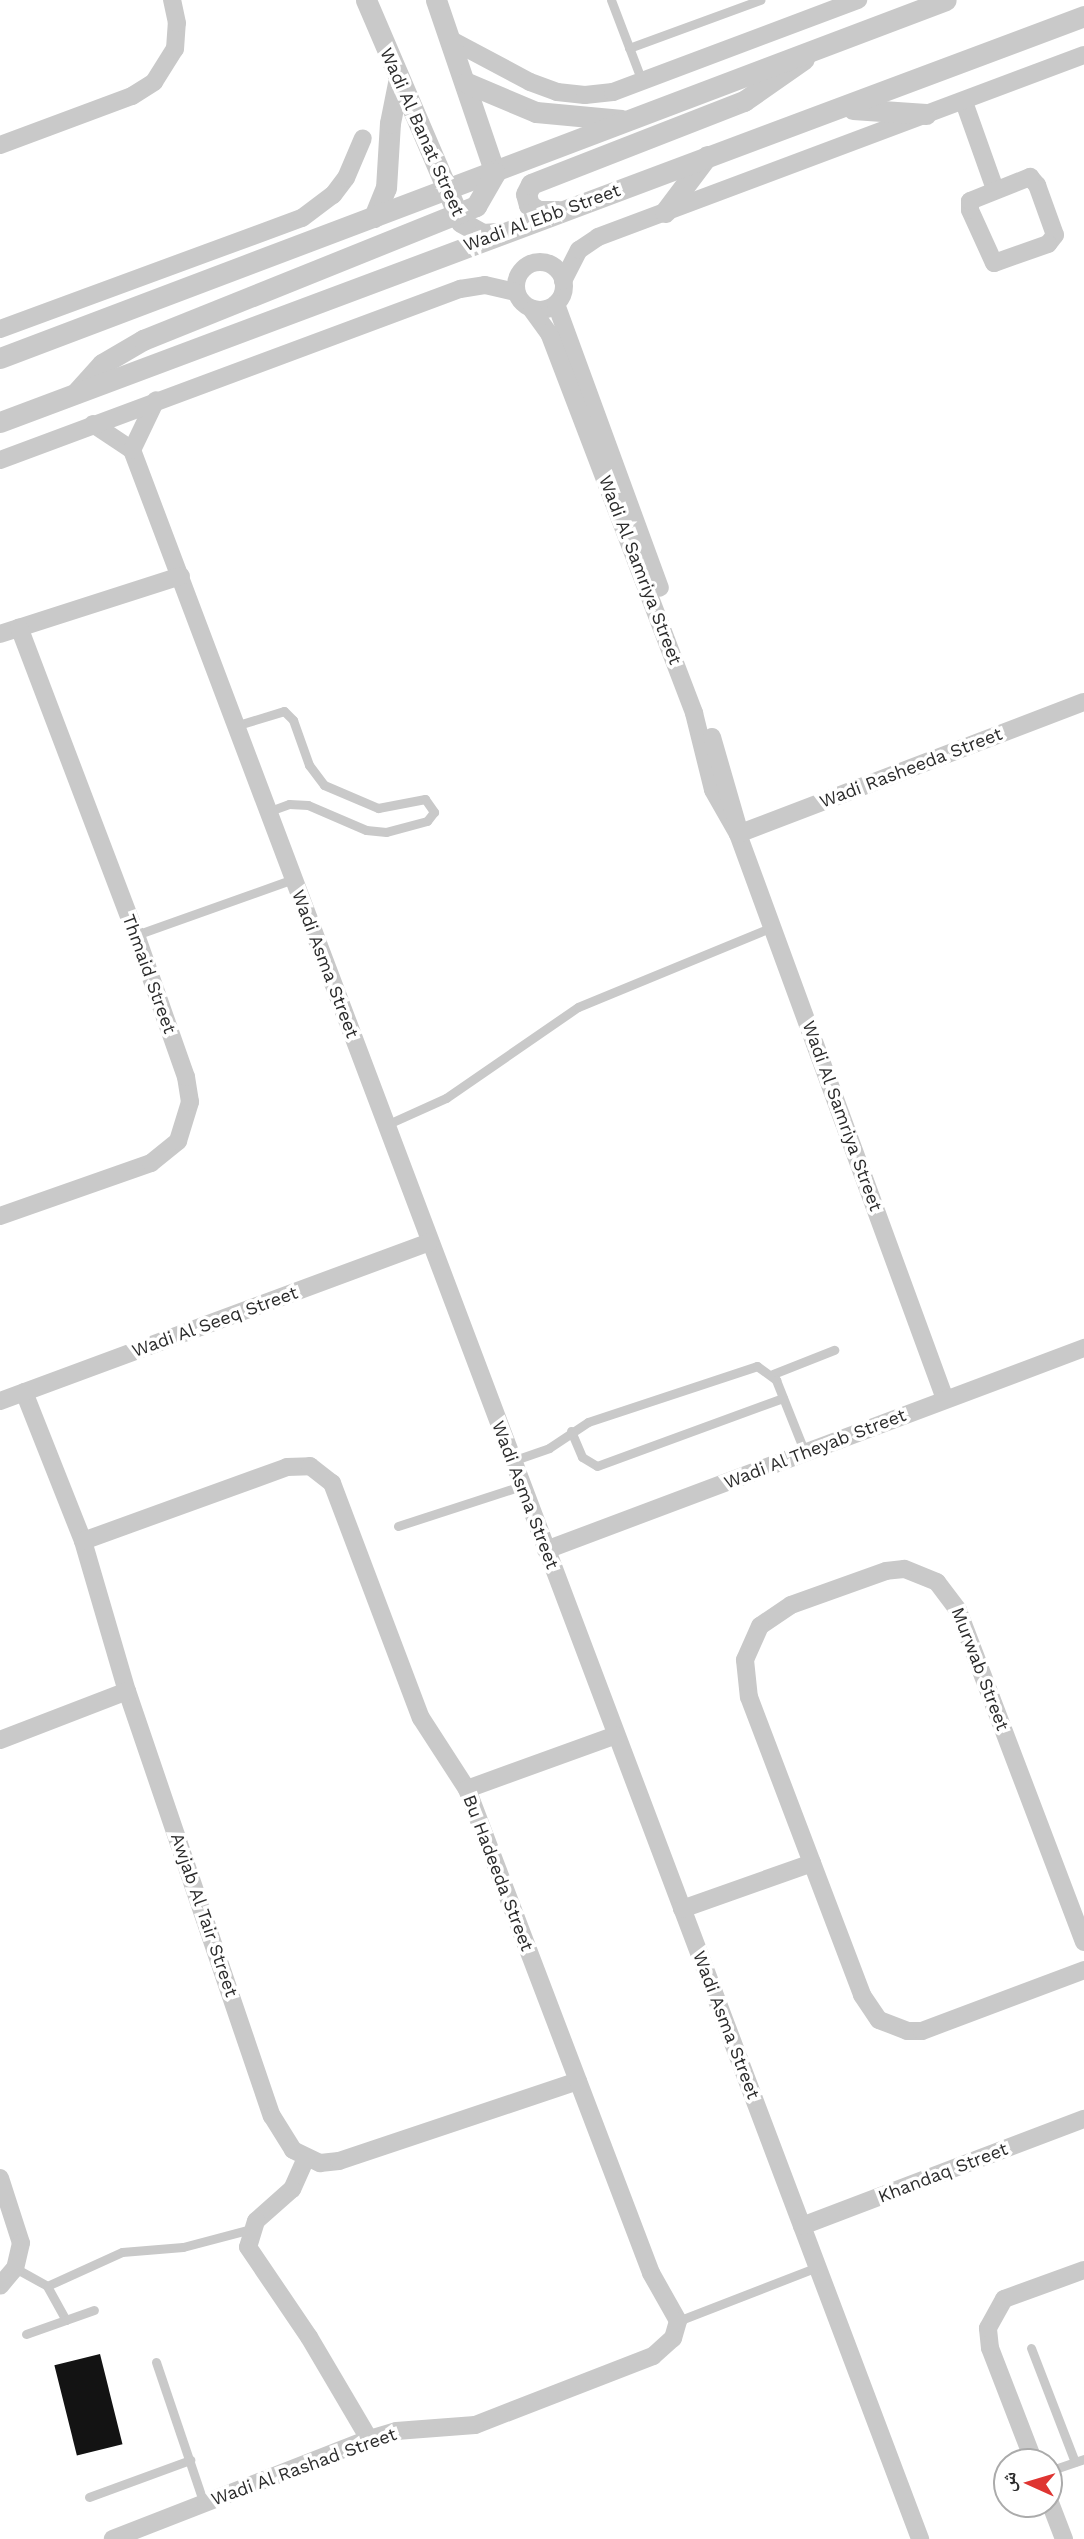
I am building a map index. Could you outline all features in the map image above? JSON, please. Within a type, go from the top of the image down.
[{"type":"street","points":[[0,145],[132,96],[154,82],[175,49],[177,23],[172,0]]},
{"type":"street","name":"Wadi Al Banat Street","points":[[366,0],[398,83],[458,215],[475,231],[503,232]]},
{"type":"street","points":[[74,395],[102,364],[143,340],[458,215],[483,199],[495,173],[453,41],[436,0]]},
{"type":"street","points":[[453,41],[557,92],[613,92],[858,0]]},
{"type":"street","points":[[0,358],[495,173],[946,0]]},
{"type":"street","name":"Wadi Al Ebb Street","points":[[0,422],[1084,16]]},
{"type":"street","points":[[560,211],[538,211],[529,205],[526,194],[531,184],[744,101],[781,79],[813,49]]},
{"type":"street","points":[[0,460],[460,289],[485,285],[516,292],[532,310],[556,304],[572,260],[588,243],[1084,55]]},
{"type":"street","points":[[374,217],[387,180],[390,123],[398,83]]},
{"type":"street","points":[[467,83],[546,115],[632,120]]},
{"type":"street","points":[[964,102],[995,189]]},
{"type":"street","points":[[840,109],[926,114]]},
{"type":"street","points":[[0,329],[302,218],[332,195],[346,178],[363,138]]},
{"type":"street","points":[[665,212],[708,156]]},
{"type":"street","points":[[1025,177],[1034,180],[1056,231],[1051,242],[1002,263],[991,260],[969,205],[973,198],[995,189],[1025,177]]},
{"type":"street","points":[[516,292],[518,275],[530,264],[547,263],[563,281]]},
{"type":"street","name":"Wadi Al Samriya Street","points":[[556,304],[700,694],[735,810],[738,834]]},
{"type":"street","name":"Wadi Al Samriya Street","points":[[532,310],[549,333],[695,713],[713,790],[738,834],[945,1399]]},
{"type":"street","points":[[93,424],[132,450],[156,400]]},
{"type":"street","name":"Wadi Asma Street","points":[[132,450],[920,2539]]},
{"type":"street","points":[[0,634],[181,576]]},
{"type":"street","name":"Thmaid Street","points":[[0,1216],[151,1163],[166,1154],[187,1125],[186,1077],[136,934],[19,627]]},
{"type":"street","name":"Wadi Rasheeda Street","points":[[738,834],[1084,702]]},
{"type":"street","name":"Wadi Al Seeq Street","points":[[0,1401],[430,1242]]},
{"type":"street","name":"Wadi Al Theyab Street","points":[[546,1550],[1084,1348]]},
{"type":"street","name":"Awjab Al Tair Street","points":[[24,1392],[83,1541],[127,1691],[272,2116],[293,2150],[306,2158]]},
{"type":"street","name":"Bu Hadeeda Street","points":[[83,1541],[288,1467],[319,1470],[337,1491],[421,1718],[467,1789],[655,2283],[678,2320]]},
{"type":"street","name":"Murwab Street","points":[[1084,1942],[958,1610],[937,1581],[921,1573],[886,1571],[774,1613],[750,1642],[744,1679],[865,2002],[892,2027],[922,2031],[1084,1970]]},
{"type":"street","points":[[0,1740],[127,1691]]},
{"type":"street","points":[[467,1789],[616,1735]]},
{"type":"street","points":[[682,1909],[812,1863]]},
{"type":"street","points":[[369,2439],[309,2337],[253,2261],[248,2247],[251,2229],[292,2189],[306,2158],[320,2163],[354,2157],[578,2081]]},
{"type":"street","name":"Khandaq Street","points":[[802,2226],[1084,2119]]},
{"type":"street","points":[[0,2178],[18,2224],[20,2250],[15,2268],[0,2286]]},
{"type":"street","points":[[1029,2448],[990,2348],[988,2328],[1004,2299],[1084,2270]]},
{"type":"street","name":"Wadi Al Rashad Street","points":[[113,2539],[369,2439],[396,2431],[475,2425],[653,2356],[673,2338],[678,2320]]},
{"type":"street","points":[[1056,2518],[1064,2539]]},
{"type":"lane","points":[[611,0],[642,80]]},
{"type":"lane","points":[[629,48],[760,0]]},
{"type":"lane","points":[[234,726],[284,711],[293,720],[309,765],[324,785],[378,808],[425,799],[434,812],[427,821],[386,832],[366,830],[308,805],[289,804],[267,812]]},
{"type":"lane","points":[[136,934],[293,879]]},
{"type":"lane","points":[[386,1125],[446,1098],[578,1007],[772,927]]},
{"type":"lane","points":[[512,1461],[549,1448],[570,1431],[750,1366],[773,1374],[834,1350]]},
{"type":"lane","points":[[773,1374],[806,1453]]},
{"type":"lane","points":[[570,1431],[582,1457],[597,1466],[783,1398]]},
{"type":"lane","points":[[398,1525],[521,1486]]},
{"type":"lane","points":[[47,2286],[110,2255],[183,2247],[251,2229]]},
{"type":"lane","points":[[678,2320],[817,2267]]},
{"type":"lane","points":[[15,2268],[47,2286],[66,2320]]},
{"type":"lane","points":[[26,2334],[94,2310]]},
{"type":"lane","points":[[1031,2348],[1080,2461],[1063,2467]]},
{"type":"lane","points":[[156,2362],[204,2504]]},
{"type":"lane","points":[[89,2497],[190,2460]]},
{"type":"building","points":[[100,2354],[122,2444],[77,2456],[54,2365]]}]
